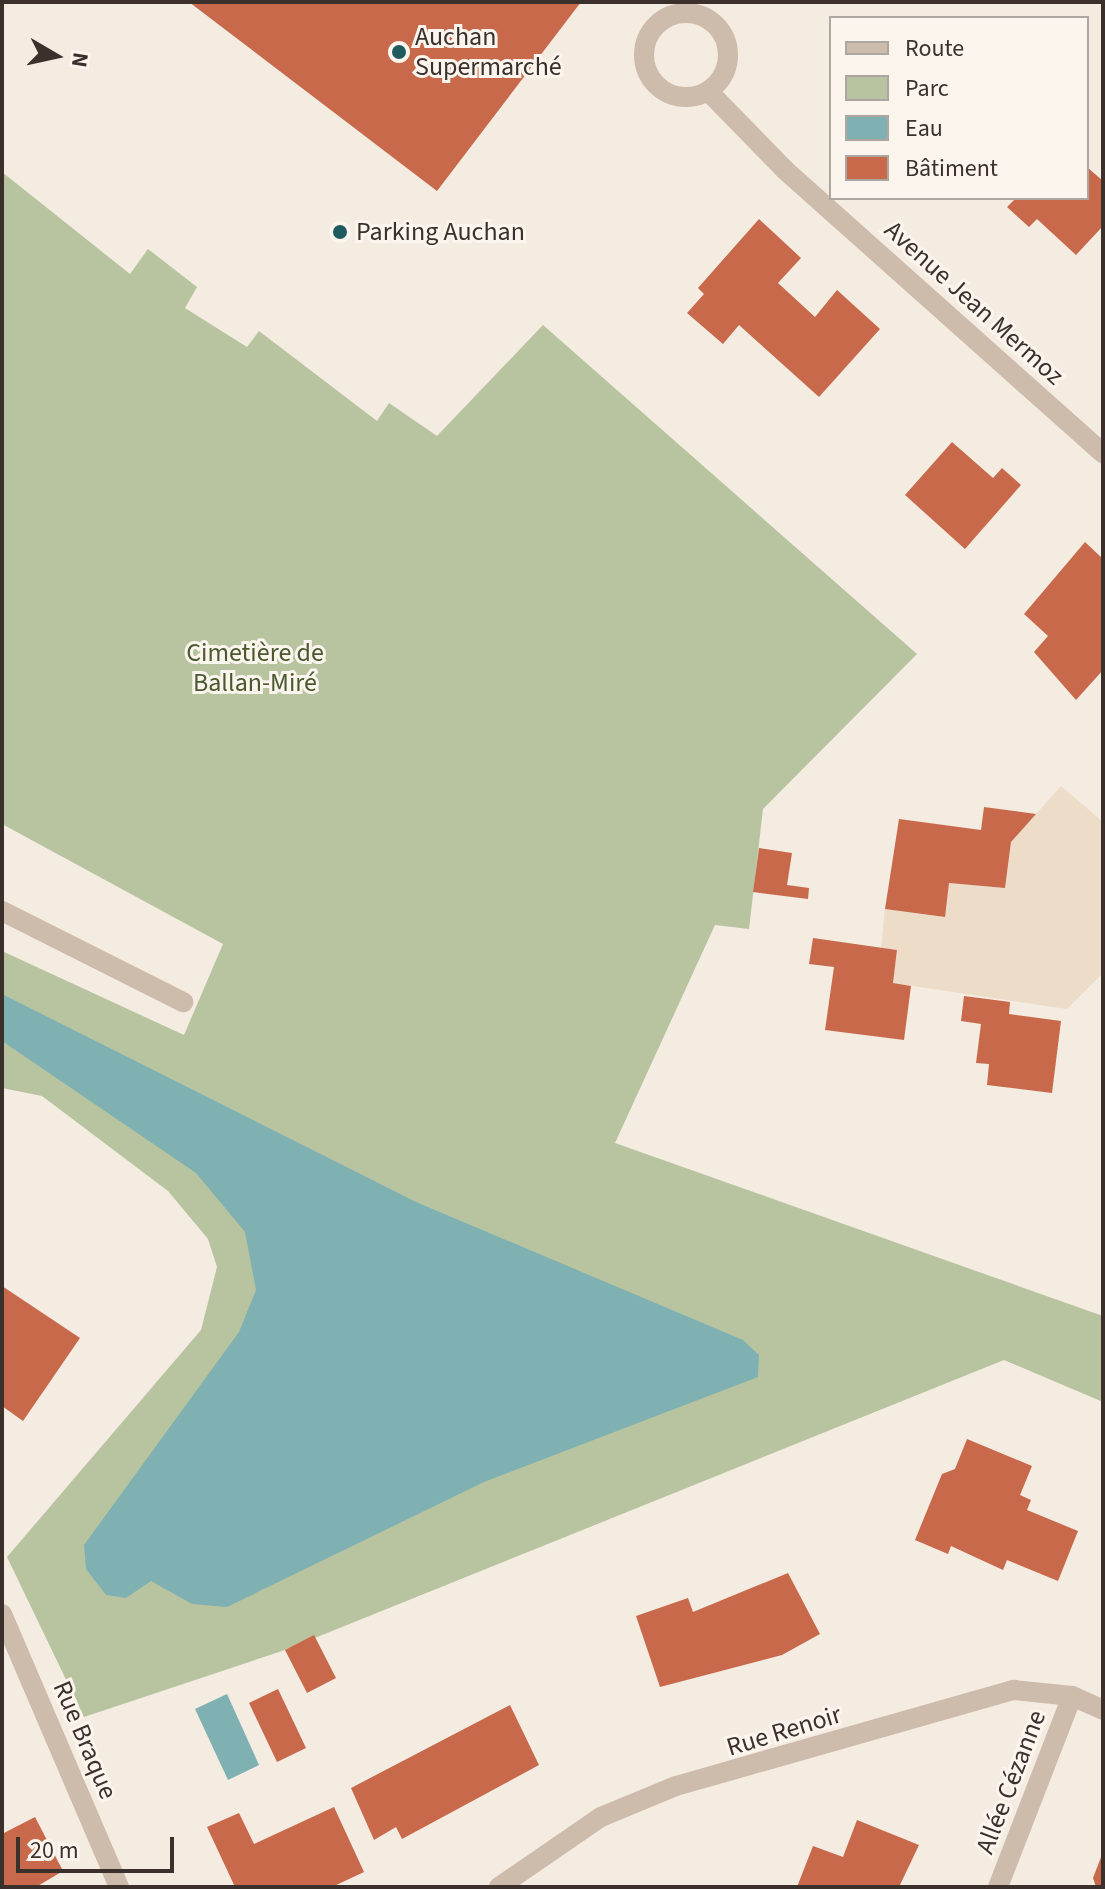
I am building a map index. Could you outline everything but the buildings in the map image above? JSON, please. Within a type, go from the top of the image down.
[{"type":"street","points":[[678,8],[702,16],[723,33],[725,72],[708,91],[681,97],[649,75],[648,37],[678,8]]},
{"type":"street","name":"Avenue Jean Mermoz","points":[[708,91],[785,170],[1103,453]]},
{"type":"street","points":[[2,911],[183,1002]]},
{"type":"street","name":"Rue Braque","points":[[2,1614],[119,1887]]},
{"type":"street","name":"Rue Renoir","points":[[499,1887],[601,1817],[662,1791],[979,1697],[1014,1690],[1072,1696],[1103,1710]]},
{"type":"street","name":"Allée Cézanne","points":[[998,1887],[1072,1696]]},
{"type":"green space","name":"Cimetière de Ballan-Miré","points":[[2,172],[130,274],[148,249],[197,287],[185,308],[247,347],[259,331],[377,421],[389,403],[437,436],[543,325],[917,654],[763,809],[749,929],[715,925],[615,1143],[1103,1316],[1103,1402],[1004,1360],[285,1650],[84,1717],[7,1557],[201,1330],[217,1267],[208,1239],[168,1191],[42,1096],[2,1088],[2,951],[184,1035],[223,944],[2,824]]},
{"type":"shaded area","points":[[1061,786],[1103,822],[1103,973],[1067,1009],[893,983],[897,950],[881,948],[885,909],[944,917],[949,883],[1005,888],[1011,842]]},
{"type":"water","points":[[2,994],[416,1202],[743,1340],[759,1355],[758,1377],[484,1482],[227,1607],[192,1604],[151,1581],[126,1598],[106,1595],[86,1569],[84,1545],[239,1332],[256,1290],[245,1232],[196,1173],[2,1041]]},
{"type":"water","points":[[227,1694],[259,1765],[228,1780],[195,1709]]},
{"type":"place","name":"Auchan Supermarché","points":[[399,52]]},
{"type":"place","name":"Parking Auchan","points":[[340,232]]}]
